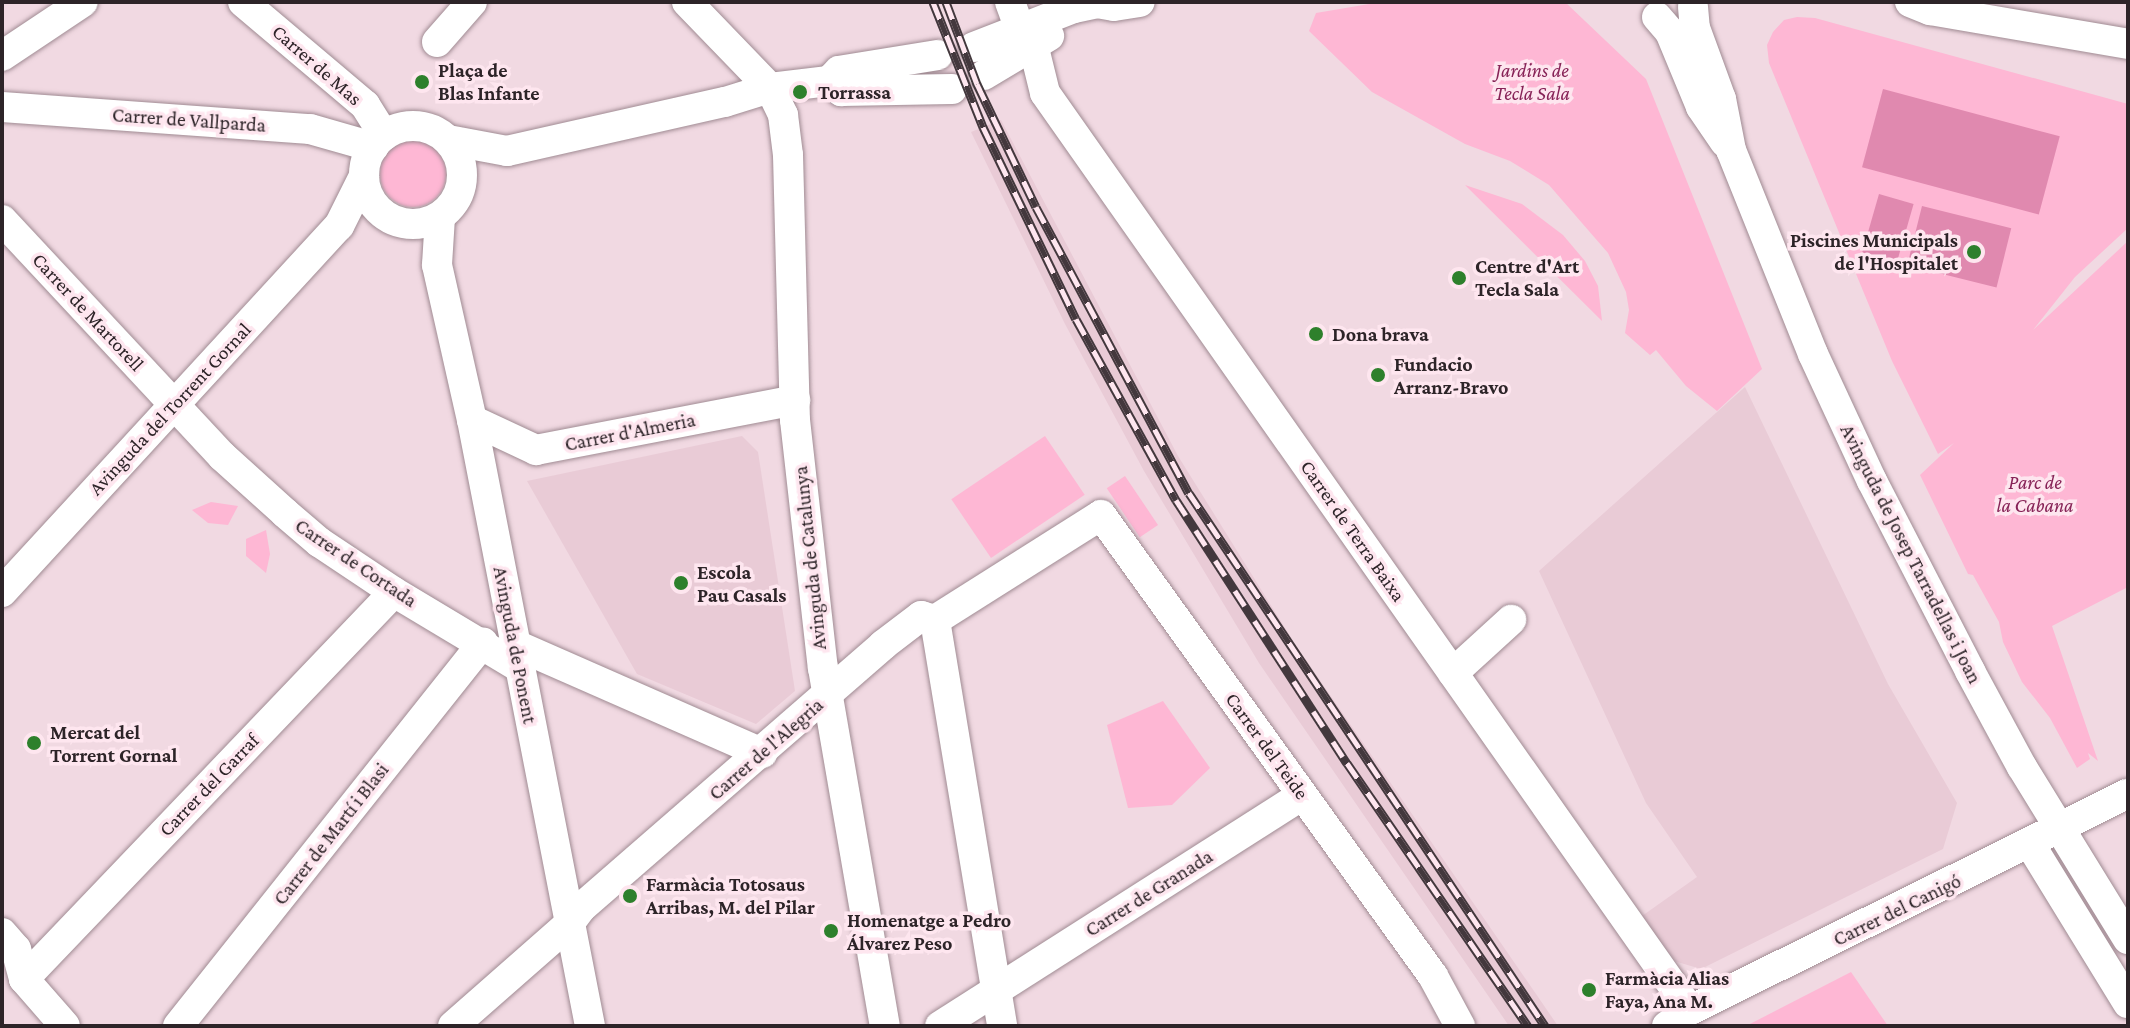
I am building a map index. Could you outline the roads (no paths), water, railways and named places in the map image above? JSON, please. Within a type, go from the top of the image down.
[{"type":"street","points":[[2,56],[83,2]]},
{"type":"street","name":"Carrer de Mas","points":[[243,2],[365,105],[378,141]]},
{"type":"street","points":[[437,42],[472,2]]},
{"type":"street","points":[[687,2],[770,88]]},
{"type":"street","points":[[1910,2],[1930,10],[2128,44]]},
{"type":"street","points":[[979,61],[1021,25],[1062,30],[1099,21],[1127,4]]},
{"type":"street","points":[[1649,10],[1677,18],[1694,4]]},
{"type":"street","name":"Avinguda de Josep Tarradellas i Joan","points":[[1694,4],[1695,28],[1721,99],[1731,150],[1813,354],[1872,481],[1977,684],[2060,829],[2128,939]]},
{"type":"street","name":"Avinguda de Josep Tarradellas i Joan","points":[[1649,10],[1670,32],[1701,107],[1731,150]]},
{"type":"street","name":"Carrer de Terra Baixa","points":[[1021,25],[1045,93],[1453,673],[1678,1018]]},
{"type":"street","points":[[448,140],[507,151],[725,102],[770,88],[829,81],[839,71],[938,55]]},
{"type":"street","points":[[829,81],[841,91],[952,89]]},
{"type":"street","name":"Avinguda de Catalunya","points":[[770,88],[783,115],[788,155],[795,400],[827,696],[885,1026]]},
{"type":"street","name":"Carrer de Vallparda","points":[[2,107],[310,129],[378,141]]},
{"type":"street","points":[[417,221],[374,205],[364,176],[378,141],[410,125],[437,131],[448,140],[460,161],[462,185]]},
{"type":"street","points":[[339,226],[364,221],[417,221],[450,208],[462,185],[507,151]]},
{"type":"street","name":"Avinguda del Torrent Gornal","points":[[2,592],[339,226],[364,176]]},
{"type":"street","name":"Carrer de Martorell","points":[[2,220],[173,406]]},
{"type":"street","name":"Avinguda de Ponent","points":[[417,221],[437,265],[472,420],[590,1026]]},
{"type":"street","name":"Carrer d'Almeria","points":[[472,420],[536,450],[795,400]]},
{"type":"street","name":"Carrer de Cortada","points":[[173,406],[319,542],[394,592],[483,642],[762,753]]},
{"type":"street","name":"Carrer de l'Alegria","points":[[453,1026],[569,924],[582,907],[921,616],[935,620],[1101,515]]},
{"type":"street","name":"Carrer del Teide","points":[[1101,515],[1433,976],[1460,1026]]},
{"type":"street","name":"Carrer del Garraf","points":[[11,957],[394,592]]},
{"type":"street","points":[[935,620],[1002,1026]]},
{"type":"street","points":[[1453,673],[1511,620]]},
{"type":"street","name":"Carrer de Martí i Blasi","points":[[178,1026],[483,642]]},
{"type":"street","name":"Carrer del Canigó","points":[[1678,1018],[2128,794]]},
{"type":"street","name":"Carrer de Granada","points":[[940,1026],[1302,795]]},
{"type":"street","points":[[2030,844],[2128,1003]]},
{"type":"street","points":[[11,957],[65,1026]]},
{"type":"street","name":"Carrer del Teide","points":[[1433,976],[1445,1026]]},
{"type":"railway","points":[[933,2],[983,127],[1076,319],[1176,500],[1347,763],[1528,1026]]},
{"type":"railway","points":[[946,2],[977,84],[1036,207],[1189,493],[1545,1026]]},
{"type":"place","name":"Plaça de Blas Infante","points":[[422,82]]},
{"type":"place","name":"Torrassa","points":[[800,92]]},
{"type":"place","name":"Piscines Municipals de l'Hospitalet","points":[[1974,252]]},
{"type":"place","name":"Centre d'Art Tecla Sala","points":[[1459,278]]},
{"type":"place","name":"Dona brava","points":[[1316,334]]},
{"type":"place","name":"Fundacio Arranz-Bravo","points":[[1378,375]]},
{"type":"place","name":"Escola Pau Casals","points":[[681,583]]},
{"type":"place","name":"Mercat del Torrent Gornal","points":[[34,743]]},
{"type":"place","name":"Farmàcia Totosaus Arribas, M. del Pilar","points":[[630,896]]},
{"type":"place","name":"Homenatge a Pedro Álvarez Peso","points":[[831,931]]},
{"type":"place","name":"Farmàcia Alias Faya, Ana M.","points":[[1589,990]]},
{"type":"park label","name":"Jardins de Tecla Sala","points":[[1532,82]]},
{"type":"park label","name":"Parc de la Cabana","points":[[2035,494]]}]
